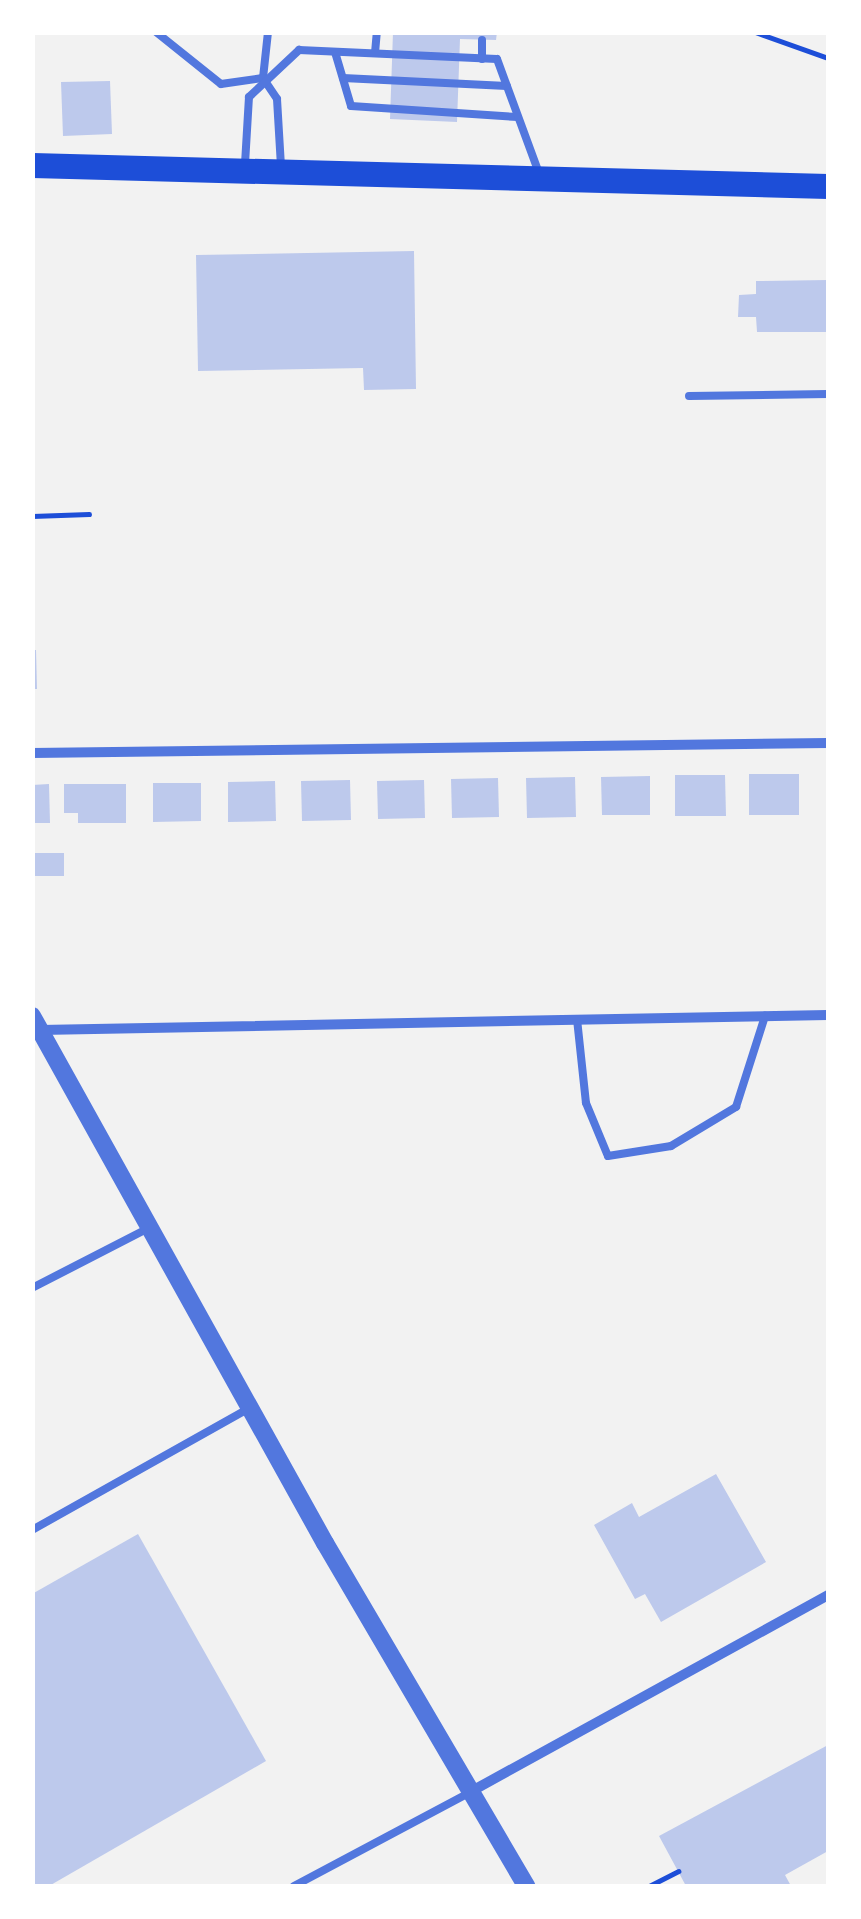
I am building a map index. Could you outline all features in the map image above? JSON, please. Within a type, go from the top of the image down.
[{"type":"main road","points":[[32,165],[281,176],[828,186]]},
{"type":"street","points":[[32,754],[828,743]]},
{"type":"street","points":[[526,1886],[250,1408],[36,1023],[828,1015]]},
{"type":"street","points":[[469,1793],[828,1595]]},
{"type":"lane","points":[[156,32],[221,84],[263,78]]},
{"type":"lane","points":[[374,54],[376,32]]},
{"type":"lane","points":[[265,34],[263,78],[276,99],[281,176]]},
{"type":"lane","points":[[482,40],[482,59]]},
{"type":"lane","points":[[244,174],[249,97],[263,78],[299,50],[497,59],[543,182]]},
{"type":"lane","points":[[335,52],[350,106],[518,117]]},
{"type":"lane","points":[[343,78],[507,86]]},
{"type":"lane","points":[[689,396],[828,394]]},
{"type":"lane","points":[[577,1020],[586,1103],[608,1156],[671,1146],[736,1107],[766,1016]]},
{"type":"lane","points":[[32,1288],[151,1226]]},
{"type":"lane","points":[[32,1530],[250,1408]]},
{"type":"lane","points":[[294,1886],[469,1793]]},
{"type":"path","points":[[755,32],[828,58]]},
{"type":"path","points":[[32,516],[90,514]]},
{"type":"path","points":[[649,1886],[678,1871]]},
{"type":"building","points":[[393,32],[497,32],[496,40],[460,39],[457,122],[390,119]]},
{"type":"building","points":[[110,81],[112,134],[63,136],[61,82]]},
{"type":"building","points":[[414,251],[416,389],[364,390],[363,368],[198,371],[196,255]]},
{"type":"building","points":[[828,280],[828,332],[757,332],[756,317],[738,317],[739,295],[756,294],[756,281]]},
{"type":"building","points":[[32,650],[36,650],[37,689],[32,689]]},
{"type":"building","points":[[749,774],[799,774],[799,815],[749,815]]},
{"type":"building","points":[[675,775],[725,775],[726,816],[675,816]]},
{"type":"building","points":[[650,776],[650,815],[602,815],[601,777]]},
{"type":"building","points":[[575,777],[576,817],[527,818],[526,778]]},
{"type":"building","points":[[498,778],[499,817],[452,818],[451,779]]},
{"type":"building","points":[[350,780],[351,820],[302,821],[301,781]]},
{"type":"building","points":[[424,780],[425,818],[378,819],[377,781]]},
{"type":"building","points":[[275,781],[276,821],[228,822],[228,782]]},
{"type":"building","points":[[153,783],[201,783],[201,821],[153,822]]},
{"type":"building","points":[[49,784],[50,823],[32,823],[32,785]]},
{"type":"building","points":[[64,784],[126,784],[126,823],[78,823],[78,813],[64,813]]},
{"type":"building","points":[[32,853],[64,853],[64,876],[32,876]]},
{"type":"building","points":[[716,1474],[766,1562],[661,1622],[645,1594],[635,1599],[594,1525],[632,1503],[639,1517]]},
{"type":"building","points":[[138,1534],[266,1761],[49,1886],[32,1886],[32,1594]]},
{"type":"building","points":[[828,1745],[828,1851],[785,1875],[791,1886],[686,1886],[659,1836]]}]
